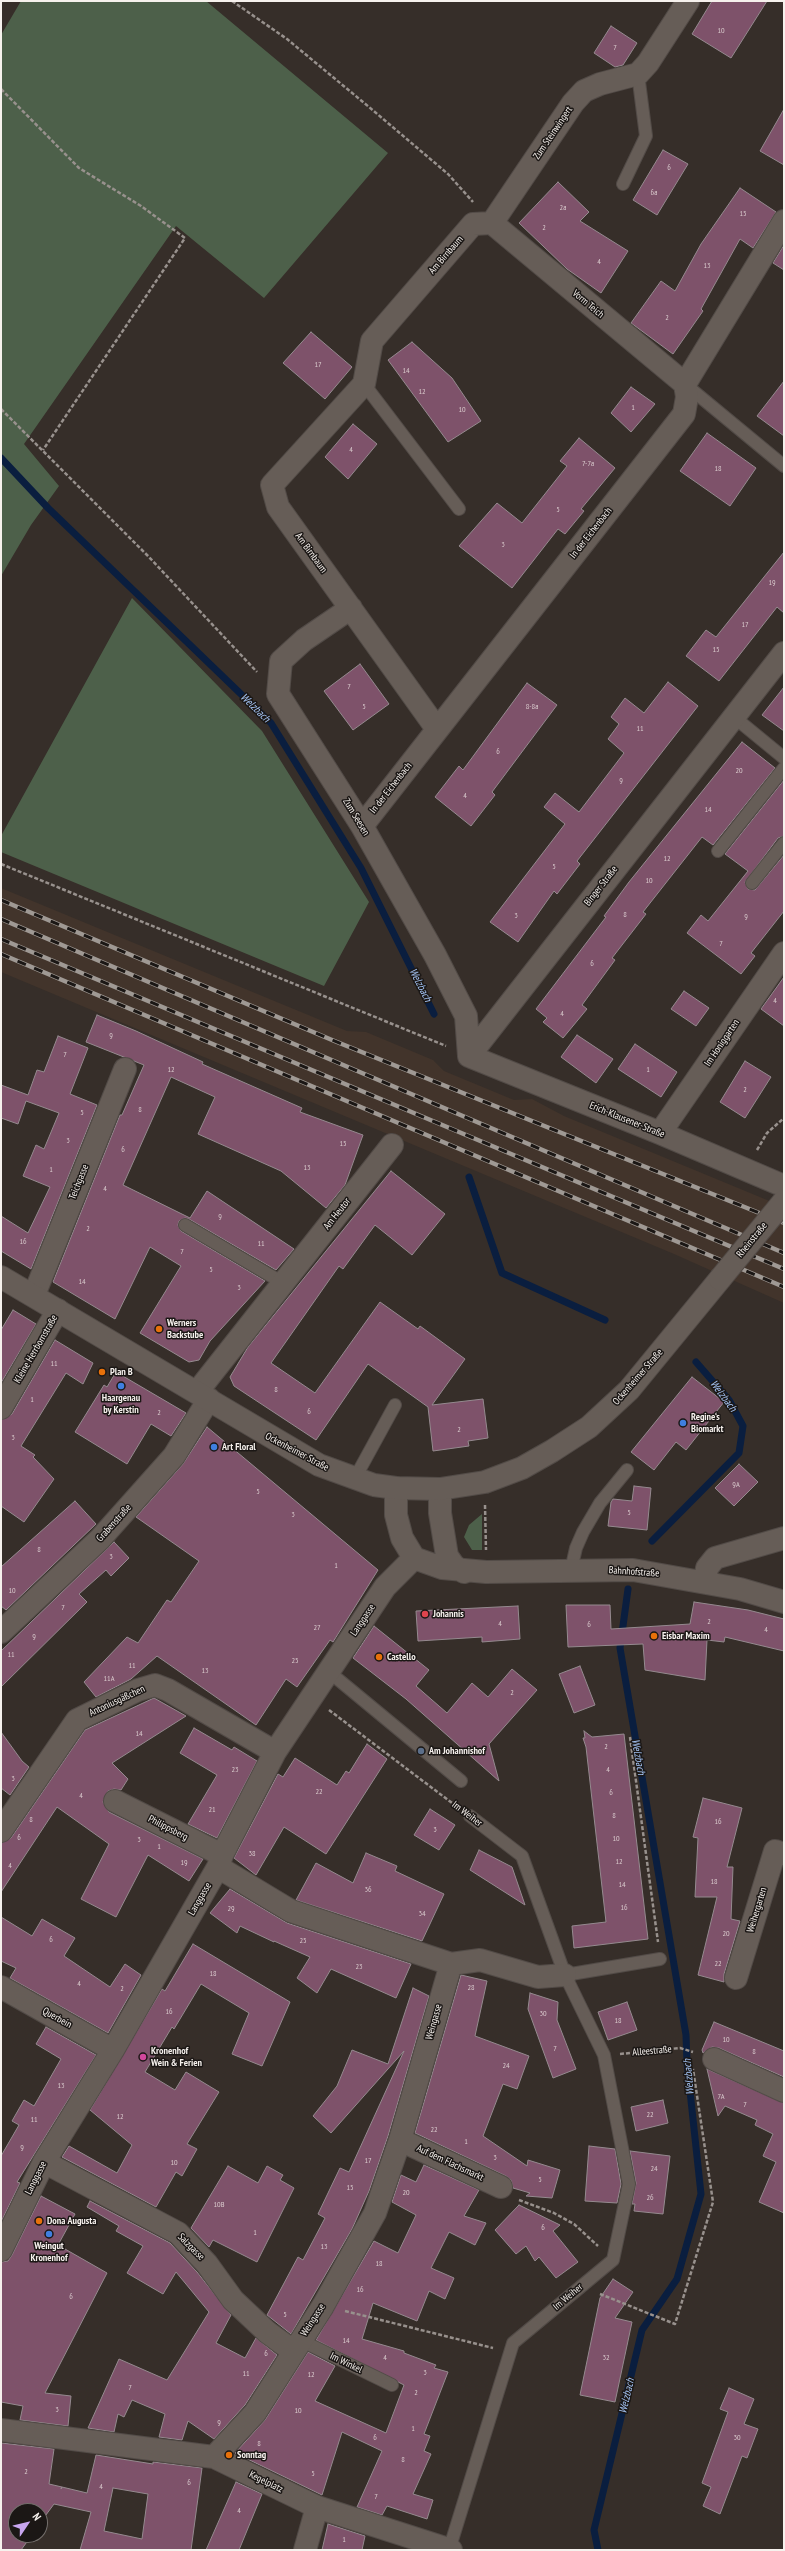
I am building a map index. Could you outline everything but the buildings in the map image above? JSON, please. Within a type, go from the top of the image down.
[{"type":"street","points":[[638,74],[648,63],[688,1]]},
{"type":"street","name":"Zum Steinwingert","points":[[492,223],[573,103],[584,91],[600,84],[638,74]]},
{"type":"street","points":[[685,384],[784,222]]},
{"type":"street","name":"Am Birnbaum","points":[[437,729],[278,507],[272,485],[364,384],[372,341],[473,224],[492,223]]},
{"type":"street","name":"Vorm Teich","points":[[492,223],[685,384]]},
{"type":"street","name":"In der Eichenbach","points":[[362,826],[684,414],[687,397],[685,384]]},
{"type":"street","points":[[278,694],[281,661],[304,640],[351,608]]},
{"type":"street","name":"Binger Straße","points":[[469,1056],[784,652]]},
{"type":"street","name":"Zum Seesen","points":[[278,694],[362,826],[435,955],[466,1016],[469,1056]]},
{"type":"street","name":"Im Honiggarten","points":[[660,1133],[784,953]]},
{"type":"street","name":"Erich-Klausener-Straße","points":[[469,1056],[660,1133],[784,1186]]},
{"type":"street","name":"Teichgasse","points":[[34,1295],[125,1070]]},
{"type":"street","name":"Am Heutor","points":[[203,1395],[283,1283],[392,1145]]},
{"type":"street","name":"Rheinstraße","points":[[720,1279],[784,1201]]},
{"type":"street","name":"Ockenheimer Straße","points":[[1,1277],[203,1395],[280,1444],[319,1466],[355,1478],[396,1488],[440,1490],[485,1482],[522,1468],[552,1452],[605,1413],[629,1390],[720,1279]]},
{"type":"street","name":"Kleine Herrbornstraße","points":[[1,1408],[58,1310]]},
{"type":"street","name":"Grabenstraße","points":[[1,1632],[100,1539],[174,1456],[203,1395]]},
{"type":"street","points":[[396,1488],[396,1515],[402,1538],[414,1558]]},
{"type":"street","points":[[440,1490],[440,1512],[447,1556],[454,1566],[464,1572]]},
{"type":"street","points":[[705,1582],[706,1568],[715,1558],[784,1538]]},
{"type":"street","name":"Bahnhofstraße","points":[[414,1558],[442,1568],[464,1572],[633,1570],[705,1582],[784,1602]]},
{"type":"street","name":"Langgasse","points":[[1,2250],[44,2162],[113,2050],[220,1861],[275,1752],[385,1587],[414,1558]]},
{"type":"street","name":"Antoniusgäßchen","points":[[1,1830],[77,1720],[138,1690],[155,1685],[168,1690],[275,1752]]},
{"type":"street","name":"Philippsberg","points":[[115,1800],[220,1861]]},
{"type":"street","name":"Weihergarten","points":[[736,1978],[775,1851],[784,1854]]},
{"type":"street","points":[[220,1861],[291,1911],[451,1964],[480,1960],[538,1977],[565,1975]]},
{"type":"street","name":"Weingasse","points":[[214,2457],[255,2413],[323,2306],[374,2213],[400,2140],[451,1964]]},
{"type":"street","name":"Querbein","points":[[1,1987],[113,2050]]},
{"type":"street","points":[[706,2057],[784,2091]]},
{"type":"street","name":"Auf dem Flachsmarkt","points":[[400,2140],[500,2187]]},
{"type":"street","name":"Salzgasse","points":[[44,2162],[178,2233],[207,2264],[233,2300],[266,2332],[297,2346]]},
{"type":"street","points":[[1,2430],[214,2457]]},
{"type":"street","name":"Kegelplatz","points":[[214,2457],[317,2507],[384,2528]]},
{"type":"street","points":[[305,2550],[317,2507]]},
{"type":"street","name":"Im Weiher","points":[[384,2528],[450,2550]]},
{"type":"lane","points":[[623,184],[646,136],[638,74]]},
{"type":"lane","points":[[364,384],[459,509]]},
{"type":"lane","points":[[685,384],[784,466]]},
{"type":"lane","points":[[734,717],[784,758]]},
{"type":"lane","points":[[718,851],[784,768]]},
{"type":"lane","points":[[752,883],[784,843]]},
{"type":"lane","points":[[185,1225],[283,1283]]},
{"type":"lane","points":[[355,1478],[395,1405]]},
{"type":"lane","points":[[571,1570],[576,1548],[583,1532],[600,1503],[627,1470]]},
{"type":"lane","points":[[328,1671],[461,1781]]},
{"type":"lane","name":"Im Weiher","points":[[450,2550],[513,2343],[613,2260],[628,2184],[604,2055],[565,1975],[522,1856],[470,1816]]},
{"type":"lane","points":[[565,1975],[660,1959]]},
{"type":"lane","name":"Im Winkel","points":[[297,2346],[392,2385]]},
{"type":"path","points":[[232,1],[287,39],[448,174],[492,223]]},
{"type":"path","points":[[1,89],[79,168],[141,206],[185,238],[43,450]]},
{"type":"path","points":[[1,409],[148,556],[278,694]]},
{"type":"path","points":[[1,864],[469,1056]]},
{"type":"path","points":[[746,1170],[767,1133],[784,1118]]},
{"type":"path","points":[[485,1482],[486,1572]]},
{"type":"path","name":"Im Weiher","points":[[311,1696],[470,1816]]},
{"type":"path","points":[[630,1737],[660,1959]]},
{"type":"path","name":"Alleestraße","points":[[604,2055],[680,2048],[706,2057]]},
{"type":"path","points":[[581,2286],[675,2324],[713,2202],[692,2067]]},
{"type":"path","points":[[500,2187],[511,2197],[554,2213],[574,2224],[613,2260]]},
{"type":"path","points":[[323,2306],[510,2352]]},
{"type":"shaded area","points":[[1,888],[347,1031],[366,1032],[433,1060],[444,1071],[514,1100],[532,1099],[564,1116],[784,1207],[784,1303],[674,1254],[1,972]]},
{"type":"green space","points":[[21,1],[206,1],[388,153],[264,298],[176,226],[24,444],[59,486],[31,525],[1,576],[1,35]]},
{"type":"green space","points":[[132,598],[262,731],[369,902],[324,986],[1,852],[1,836]]},
{"type":"green space","points":[[482,1514],[482,1550],[472,1550],[464,1537],[469,1525]]},
{"type":"waterway","name":"Welzbach","points":[[1,458],[48,508],[271,723],[361,868],[434,1014]]},
{"type":"waterway","name":"Welzbach","points":[[469,1177],[502,1273],[605,1320]]},
{"type":"waterway","name":"Welzbach","points":[[652,1541],[739,1453],[743,1426],[729,1400],[696,1362]]},
{"type":"waterway","name":"Welzbach","points":[[598,2550],[594,2530],[642,2330],[677,2279],[701,2194],[687,2063],[686,2035],[620,1648],[628,1589]]},
{"type":"railway","points":[[1,900],[332,1040],[784,1223]]},
{"type":"railway","points":[[1,919],[784,1253]]},
{"type":"railway","points":[[1,939],[784,1269]]},
{"type":"railway","points":[[1,954],[784,1287]]},
{"type":"place","name":"Werners Backstube","points":[[159,1329]]},
{"type":"place","name":"Plan B","points":[[102,1372]]},
{"type":"place","name":"Haargenau by Kerstin","points":[[121,1386]]},
{"type":"place","name":"Regine‘s Biomarkt","points":[[683,1423]]},
{"type":"place","name":"Art Floral","points":[[214,1447]]},
{"type":"place","name":"Johannis","points":[[425,1614]]},
{"type":"place","name":"Eisbar Maxim","points":[[654,1636]]},
{"type":"place","name":"Castello","points":[[379,1657]]},
{"type":"place","name":"Am Johannishof","points":[[421,1751]]},
{"type":"place","name":"Kronenhof Wein & Ferien","points":[[143,2057]]},
{"type":"place","name":"Dona Augusta","points":[[39,2221]]},
{"type":"place","name":"Weingut Kronenhof","points":[[49,2234]]},
{"type":"place","name":"Sonntag","points":[[229,2455]]}]
